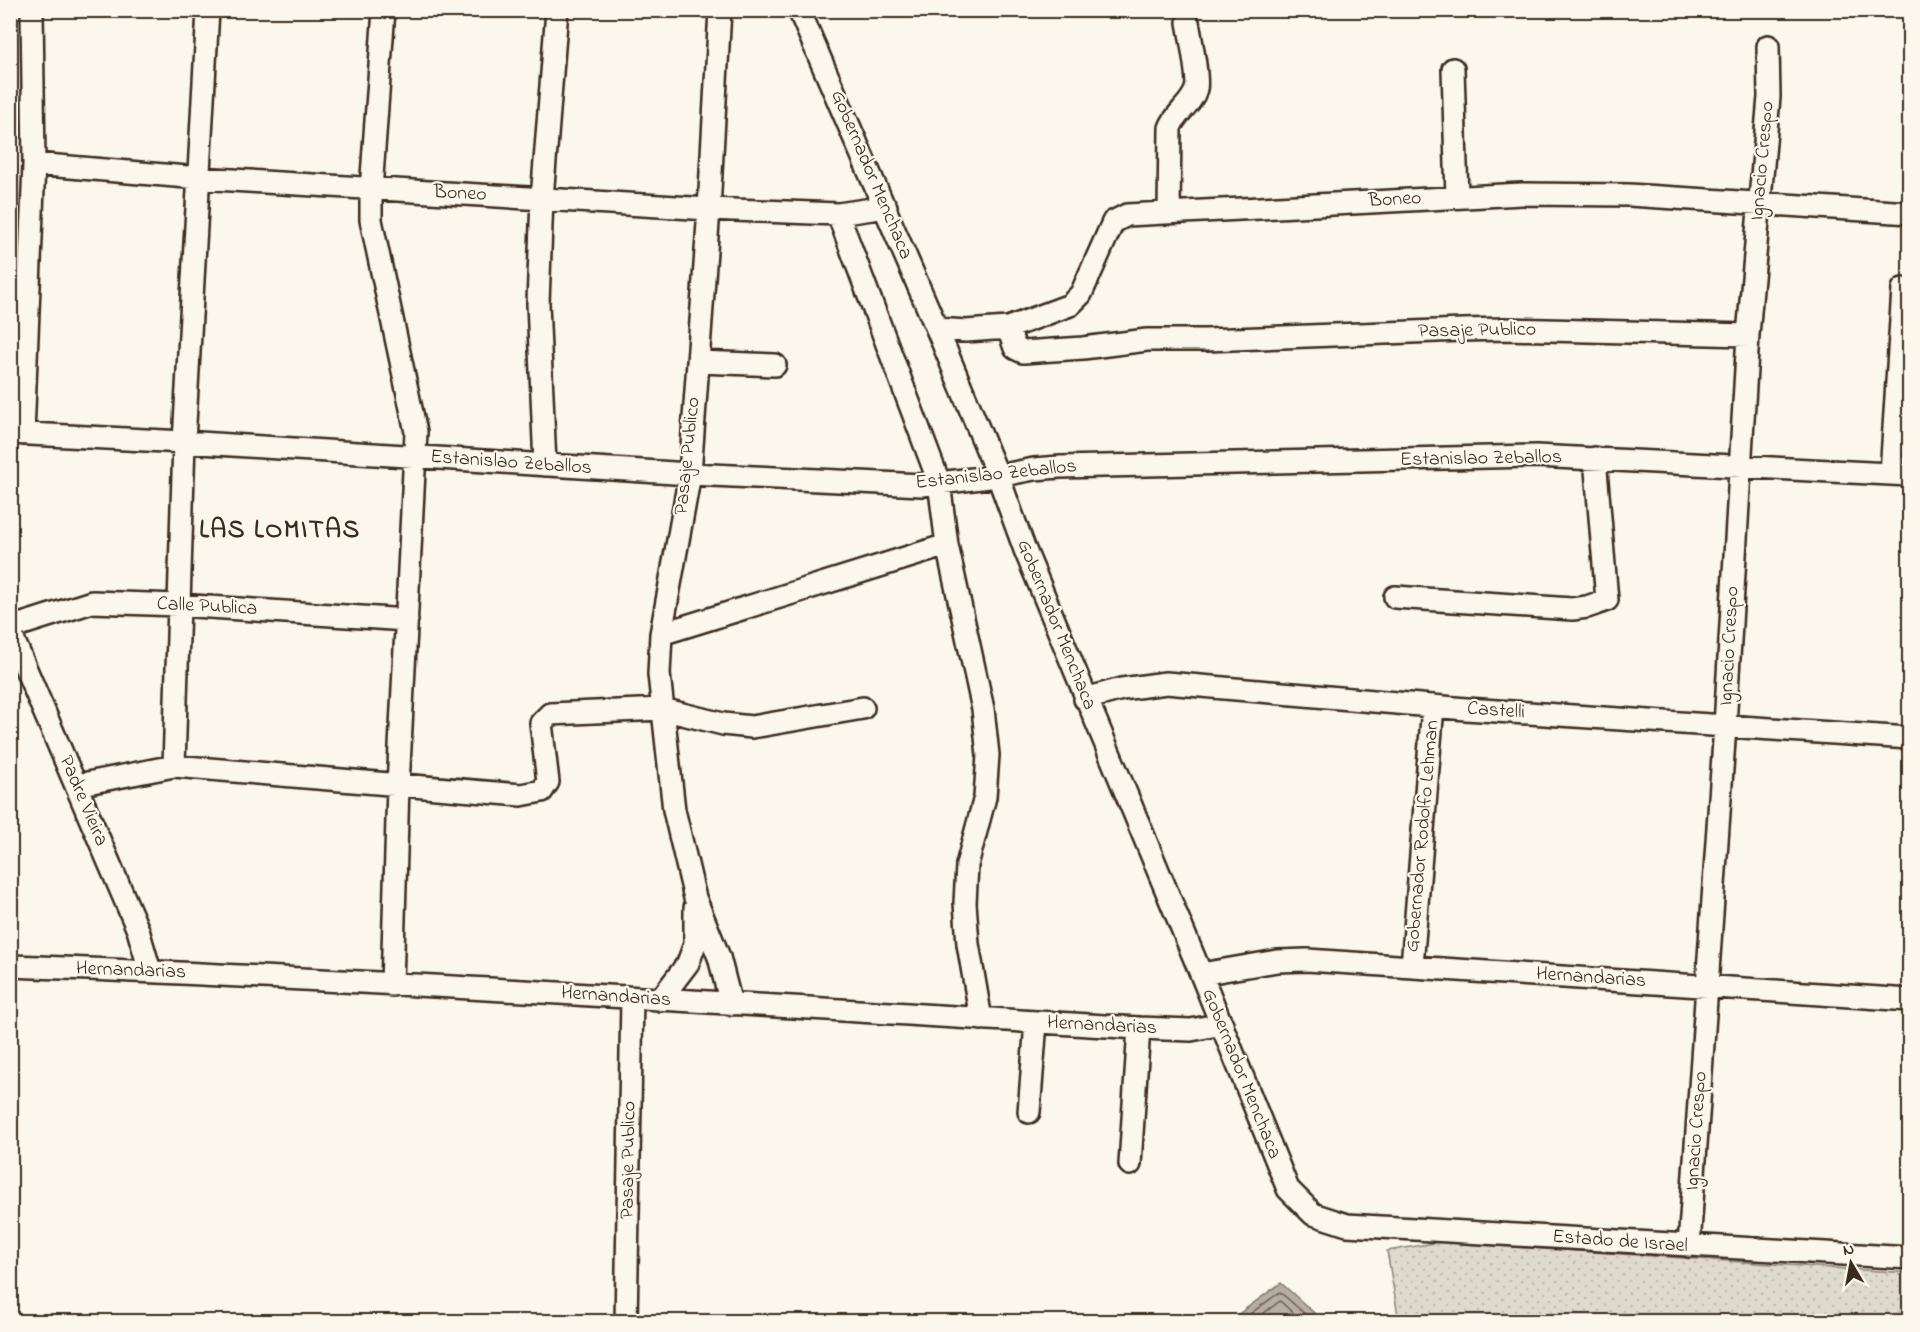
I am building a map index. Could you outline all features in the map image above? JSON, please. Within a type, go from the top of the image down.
[{"type":"street","points":[[17,434],[34,164],[32,10]]},
{"type":"street","points":[[174,766],[184,442],[207,10]]},
{"type":"street","points":[[384,10],[371,190],[371,220],[416,432],[417,456],[398,786],[392,984]]},
{"type":"street","points":[[545,465],[538,303],[542,198],[556,10]]},
{"type":"street","name":"Pasaje Publico","points":[[720,10],[709,209],[690,474],[661,634],[659,674],[674,810],[695,898],[719,957],[731,1004]]},
{"type":"street","name":"Gobernador Menchaca","points":[[800,10],[938,329],[1085,699],[1222,1024],[1288,1189],[1313,1214],[1332,1221]]},
{"type":"street","points":[[1168,212],[1170,128],[1173,119],[1192,98],[1197,88],[1188,22]]},
{"type":"street","name":"Ignacio Crespo","points":[[1689,1246],[1725,726],[1748,334],[1769,97],[1768,46]]},
{"type":"street","points":[[1453,69],[1457,197]]},
{"type":"street","name":"Boneo","points":[[34,164],[371,190],[709,209],[838,214],[886,207]]},
{"type":"street","name":"Boneo","points":[[938,329],[966,331],[1008,328],[1053,312],[1077,300],[1113,222],[1120,217],[1168,212],[1561,194],[1759,202],[1910,213]]},
{"type":"street","points":[[838,214],[939,482],[947,545],[983,709],[988,754],[985,797],[967,865],[965,903],[968,944],[981,1019]]},
{"type":"street","points":[[1900,475],[1903,289]]},
{"type":"street","name":"Pasaje Publico","points":[[1008,328],[1015,348],[1023,352],[1147,340],[1206,340],[1504,329],[1748,334]]},
{"type":"street","points":[[698,362],[775,365]]},
{"type":"street","name":"Estanislao Zeballos","points":[[17,434],[184,442],[690,474],[922,485],[1060,467],[1513,456],[1741,465],[1900,475]]},
{"type":"street","points":[[1395,597],[1572,609],[1587,608],[1607,600],[1595,458]]},
{"type":"street","points":[[661,634],[947,545]]},
{"type":"street","name":"Calle Publica","points":[[10,630],[92,602],[178,605],[406,620]]},
{"type":"street","name":"Padre Vieira","points":[[10,630],[138,930],[150,971]]},
{"type":"street","name":"Castelli","points":[[1085,699],[1122,689],[1166,683],[1433,706],[1910,738]]},
{"type":"street","name":"Gobernador Rodolfo Lehman","points":[[1412,966],[1433,706]]},
{"type":"street","points":[[77,785],[174,766],[521,795],[542,791],[548,782],[541,723],[550,714],[662,710],[723,724],[752,727],[863,708]]},
{"type":"street","name":"Pasaje Publico","points":[[660,1000],[688,963],[695,944],[695,898]]},
{"type":"street","name":"Hernandarias","points":[[1201,974],[1277,961],[1307,960],[1910,1000]]},
{"type":"street","name":"Hernandarias","points":[[10,966],[392,984],[1139,1028],[1191,1030],[1222,1024]]},
{"type":"street","name":"Pasaje Publico","points":[[626,1322],[632,998]]},
{"type":"street","points":[[1029,1112],[1036,1022]]},
{"type":"street","points":[[1130,1164],[1139,1028]]},
{"type":"street","name":"Estado de Israel","points":[[1332,1221],[1347,1225],[1910,1258]]},
{"type":"shaded area","points":[[1440,1242],[1909,1273],[1909,1321],[1399,1321],[1387,1251]]},
{"type":"water","points":[[1281,1283],[1323,1321],[1229,1321]]},
{"type":"district","name":"LAS LOMITAS","points":[[280,531]]}]
